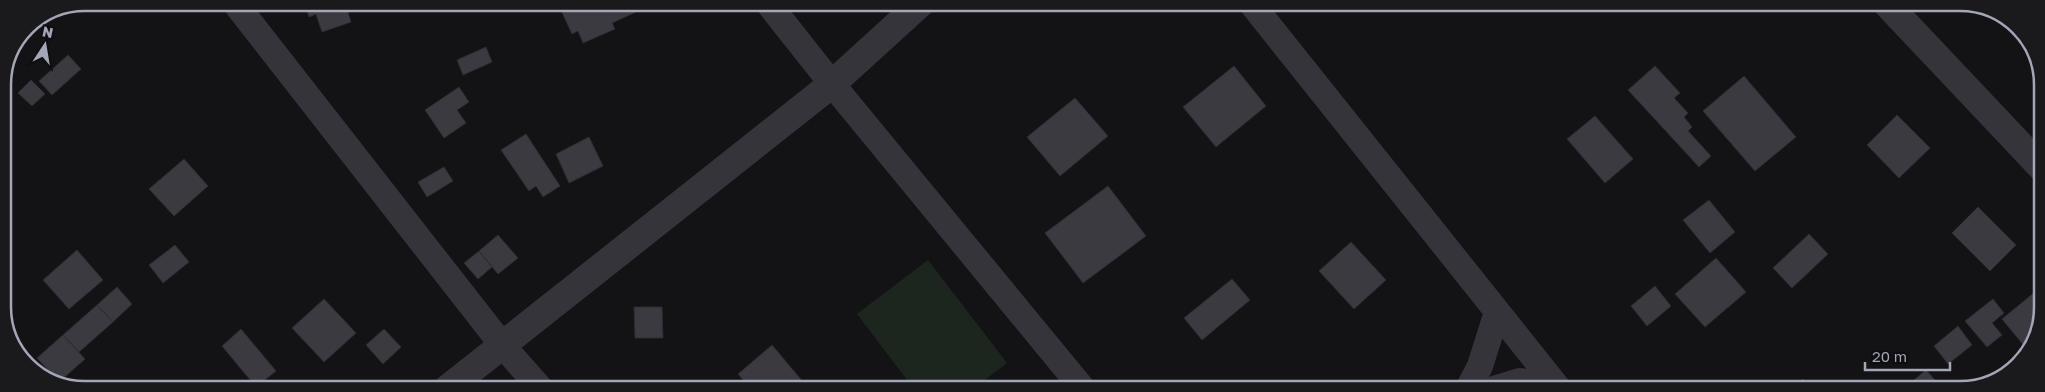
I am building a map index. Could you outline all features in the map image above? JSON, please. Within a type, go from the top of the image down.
[{"type":"street","points":[[242,11],[503,346],[534,381]]},
{"type":"street","points":[[774,11],[1076,381]]},
{"type":"street","points":[[457,381],[832,84],[912,11]]},
{"type":"street","points":[[1257,11],[1551,381]]},
{"type":"street","points":[[1894,11],[2034,160]]},
{"type":"street","points":[[1472,381],[1480,366],[1497,312]]},
{"type":"shaded area","points":[[928,260],[1007,363],[983,381],[908,381],[857,314]]},
{"type":"building","points":[[307,11],[348,11],[351,22],[322,32],[316,14],[309,17]]},
{"type":"building","points":[[561,11],[638,11],[612,23],[615,29],[583,43],[578,31],[572,34]]},
{"type":"building","points":[[486,47],[492,62],[463,75],[457,60]]},
{"type":"building","points":[[68,55],[81,69],[52,95],[39,81]]},
{"type":"building","points":[[1234,66],[1266,106],[1216,147],[1183,107]]},
{"type":"building","points":[[1655,66],[1680,93],[1674,98],[1688,113],[1684,117],[1692,127],[1688,131],[1711,156],[1699,167],[1628,90]]},
{"type":"building","points":[[1744,76],[1796,137],[1755,171],[1703,111]]},
{"type":"building","points":[[31,80],[45,94],[32,106],[18,93]]},
{"type":"building","points":[[459,87],[469,102],[457,110],[466,123],[444,138],[425,110]]},
{"type":"building","points":[[1075,98],[1108,136],[1060,176],[1027,137]]},
{"type":"building","points":[[1897,115],[1930,148],[1899,178],[1867,145]]},
{"type":"building","points":[[1595,116],[1633,159],[1605,183],[1567,139]]},
{"type":"building","points":[[526,134],[560,186],[543,197],[536,186],[529,191],[501,150]]},
{"type":"building","points":[[589,137],[603,166],[569,183],[556,154]]},
{"type":"building","points":[[184,159],[208,186],[174,216],[149,189]]},
{"type":"building","points":[[444,167],[453,181],[427,197],[418,182]]},
{"type":"building","points":[[1108,186],[1146,236],[1083,283],[1045,233]]},
{"type":"building","points":[[1709,200],[1735,232],[1710,253],[1683,220]]},
{"type":"building","points":[[1978,207],[2016,245],[1990,271],[1952,233]]},
{"type":"building","points":[[1809,234],[1828,254],[1792,288],[1773,268]]},
{"type":"building","points":[[498,235],[518,258],[498,274],[479,251]]},
{"type":"building","points":[[1351,242],[1386,280],[1354,309],[1319,271]]},
{"type":"building","points":[[175,245],[189,262],[163,283],[149,265]]},
{"type":"building","points":[[77,250],[103,280],[69,309],[43,280]]},
{"type":"building","points":[[479,251],[492,267],[478,279],[464,263]]},
{"type":"building","points":[[1716,258],[1746,292],[1705,327],[1675,294]]},
{"type":"building","points":[[1232,279],[1250,300],[1202,340],[1184,318]]},
{"type":"building","points":[[1655,286],[1671,306],[1647,326],[1631,306]]},
{"type":"building","points":[[117,287],[132,304],[113,322],[97,305]]},
{"type":"building","points":[[2034,293],[2030,331],[2023,344],[2002,319]]},
{"type":"building","points":[[324,299],[356,333],[324,362],[292,328]]},
{"type":"building","points":[[1993,299],[2004,313],[1992,323],[2002,335],[1987,347],[1965,321]]},
{"type":"building","points":[[97,305],[113,322],[79,352],[63,335]]},
{"type":"building","points":[[634,307],[662,307],[663,338],[635,338]]},
{"type":"building","points":[[1958,326],[1972,345],[1948,364],[1934,346]]},
{"type":"building","points":[[241,329],[276,371],[264,381],[251,381],[222,346]]},
{"type":"building","points":[[384,329],[401,347],[383,364],[366,345]]},
{"type":"building","points":[[63,335],[85,359],[64,377],[50,372],[37,358]]},
{"type":"building","points":[[772,345],[802,381],[744,381],[738,374]]},
{"type":"building","points":[[1926,370],[1936,381],[1913,381]]}]
